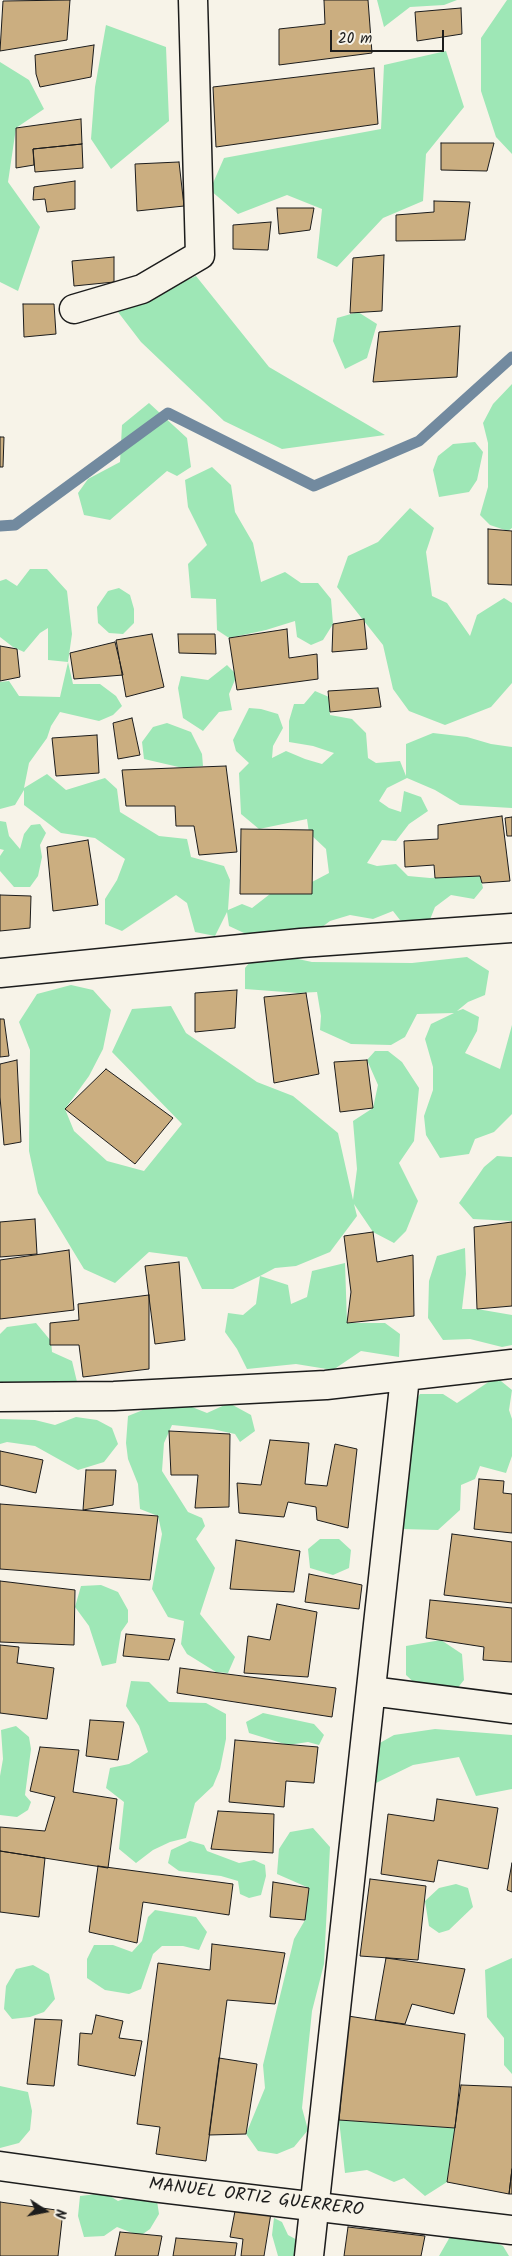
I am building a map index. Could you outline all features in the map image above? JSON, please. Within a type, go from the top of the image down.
[{"type":"street","points":[[74,309],[142,288],[200,255],[193,0]]},
{"type":"street","points":[[0,972],[302,944],[512,928]]},
{"type":"street","points":[[0,1397],[114,1396],[326,1385],[512,1364]]},
{"type":"street","points":[[308,2256],[405,1377]]},
{"type":"street","points":[[371,1691],[512,1710]]},
{"type":"street","name":"MANUEL ORTIZ GUERRERO","points":[[0,2166],[314,2207],[512,2230]]},
{"type":"green space","points":[[377,0],[457,0],[444,5],[410,7],[384,27]]},
{"type":"green space","points":[[507,0],[512,0],[512,154],[496,137],[481,91],[481,38]]},
{"type":"green space","points":[[106,25],[166,47],[169,121],[111,169],[91,139],[95,87]]},
{"type":"green space","points":[[446,51],[464,107],[426,154],[423,201],[383,218],[337,267],[317,258],[322,209],[287,195],[238,214],[210,190],[224,158],[381,129],[384,65]]},
{"type":"green space","points":[[0,62],[29,80],[44,109],[16,128],[8,182],[40,227],[18,291],[0,282]]},
{"type":"green space","points":[[196,276],[269,367],[385,435],[282,449],[224,421],[141,342],[118,312]]},
{"type":"green space","points":[[358,312],[377,324],[367,358],[345,369],[333,341],[337,318]]},
{"type":"green space","points":[[512,384],[512,528],[508,531],[490,525],[480,515],[488,487],[488,443],[483,423],[493,404]]},
{"type":"green space","points":[[149,403],[187,438],[191,467],[177,476],[167,471],[110,520],[84,515],[78,493],[88,479],[120,462],[122,425]]},
{"type":"green space","points":[[475,442],[483,452],[477,480],[469,492],[439,497],[433,470],[438,456],[453,444]]},
{"type":"green space","points":[[212,467],[231,485],[235,512],[253,543],[261,582],[285,572],[301,583],[318,583],[331,599],[333,624],[323,640],[311,645],[297,637],[295,621],[229,638],[217,630],[216,599],[191,598],[188,564],[207,545],[188,507],[185,480]]},
{"type":"green space","points":[[410,508],[434,528],[426,552],[432,596],[447,603],[470,636],[477,615],[504,598],[512,603],[512,683],[491,707],[445,725],[409,711],[393,689],[383,645],[337,587],[348,556],[378,542]]},
{"type":"green space","points":[[30,569],[47,569],[67,591],[72,634],[68,662],[48,660],[48,628],[40,633],[24,652],[13,647],[0,637],[0,581],[6,579],[17,586]]},
{"type":"green space","points":[[119,588],[130,595],[134,609],[134,623],[123,634],[109,633],[98,623],[97,607],[108,591]]},
{"type":"green space","points":[[68,662],[73,684],[100,684],[116,696],[122,706],[113,715],[99,721],[60,712],[51,726],[47,738],[29,763],[24,788],[47,774],[66,790],[105,778],[117,789],[120,812],[159,836],[187,839],[191,857],[224,866],[230,880],[228,910],[242,904],[252,908],[270,894],[295,891],[329,873],[326,849],[309,833],[307,819],[259,829],[241,814],[239,773],[249,763],[236,751],[233,740],[249,708],[261,709],[278,714],[283,728],[273,746],[272,758],[286,751],[322,764],[334,753],[313,746],[289,742],[289,721],[294,704],[304,704],[315,691],[329,697],[330,715],[352,719],[366,733],[368,758],[376,763],[400,761],[406,776],[406,744],[433,733],[467,737],[491,744],[512,747],[512,808],[460,805],[435,790],[407,778],[387,788],[379,801],[389,808],[401,812],[404,791],[421,797],[428,811],[409,824],[396,841],[382,840],[367,863],[377,866],[396,864],[408,876],[430,878],[480,876],[483,888],[474,899],[451,895],[435,907],[429,922],[413,925],[400,920],[393,911],[373,919],[350,915],[330,921],[301,943],[267,935],[244,933],[229,926],[227,912],[215,936],[195,932],[187,903],[176,895],[122,931],[105,924],[105,899],[117,880],[125,859],[95,838],[61,833],[24,805],[24,790],[15,805],[0,809],[0,682],[9,681],[19,696],[60,697]]},
{"type":"green space","points":[[227,665],[237,675],[229,694],[232,710],[219,712],[203,731],[183,718],[178,688],[181,676],[208,680]]},
{"type":"green space","points":[[167,723],[191,732],[202,754],[203,766],[183,768],[144,759],[142,742],[153,727]]},
{"type":"green space","points":[[0,821],[6,822],[9,836],[20,849],[24,834],[31,825],[40,824],[46,833],[40,845],[42,857],[38,876],[30,887],[14,887],[0,871],[0,856],[4,850],[0,849]]},
{"type":"green space","points":[[284,956],[312,962],[412,963],[467,957],[489,971],[485,995],[468,1002],[457,1011],[463,1009],[479,1017],[477,1031],[465,1053],[500,1069],[512,1025],[512,1114],[494,1132],[475,1139],[469,1154],[440,1158],[426,1135],[424,1116],[433,1090],[433,1067],[425,1039],[431,1024],[454,1013],[417,1014],[405,1037],[391,1045],[351,1044],[320,1030],[321,1016],[317,992],[298,993],[245,989],[245,968],[253,958]]},
{"type":"green space","points":[[71,985],[93,990],[111,1010],[103,1049],[89,1076],[65,1109],[74,1131],[107,1161],[144,1171],[182,1124],[112,1052],[132,1009],[171,1006],[186,1033],[257,1082],[293,1096],[338,1133],[353,1200],[357,1169],[353,1121],[373,1108],[378,1085],[367,1060],[375,1051],[388,1051],[402,1062],[419,1088],[414,1141],[399,1163],[418,1201],[406,1231],[394,1243],[373,1232],[354,1204],[357,1216],[330,1252],[296,1266],[275,1268],[233,1289],[202,1289],[187,1257],[149,1252],[115,1283],[84,1269],[38,1193],[29,1151],[30,1050],[19,1022],[37,994]]},
{"type":"green space","points":[[497,1156],[512,1157],[512,1221],[473,1219],[459,1203],[484,1167]]},
{"type":"green space","points":[[465,1248],[466,1274],[462,1309],[477,1309],[512,1315],[512,1345],[502,1347],[470,1339],[443,1340],[428,1318],[429,1281],[437,1256]]},
{"type":"green space","points":[[345,1263],[347,1323],[385,1323],[400,1334],[399,1357],[361,1351],[333,1370],[296,1364],[247,1369],[237,1349],[225,1332],[228,1313],[243,1315],[256,1304],[260,1276],[288,1285],[291,1304],[307,1297],[312,1271]]},
{"type":"green space","points":[[36,1323],[51,1341],[52,1352],[72,1361],[78,1386],[0,1389],[0,1334],[7,1327]]},
{"type":"green space","points":[[496,1377],[512,1390],[509,1410],[512,1419],[512,1456],[506,1473],[480,1466],[475,1479],[461,1485],[460,1510],[438,1530],[402,1529],[406,1416],[420,1394],[443,1394],[457,1403]]},
{"type":"green space","points":[[229,1403],[251,1415],[255,1431],[240,1442],[235,1434],[212,1429],[172,1425],[164,1443],[162,1471],[188,1512],[202,1518],[205,1526],[196,1539],[215,1568],[200,1614],[235,1657],[228,1673],[216,1672],[187,1654],[181,1644],[184,1621],[168,1617],[152,1589],[162,1534],[158,1516],[140,1509],[138,1484],[128,1459],[126,1443],[128,1416],[148,1408],[187,1405],[207,1413]]},
{"type":"green space","points":[[76,1417],[97,1420],[112,1428],[118,1444],[104,1462],[78,1470],[35,1446],[7,1442],[0,1444],[0,1419],[35,1420],[55,1425]]},
{"type":"green space","points":[[320,1539],[339,1539],[351,1550],[349,1568],[333,1575],[310,1568],[308,1549]]},
{"type":"green space","points":[[101,1585],[118,1592],[128,1610],[128,1622],[121,1632],[116,1663],[102,1666],[89,1626],[75,1607],[81,1586]]},
{"type":"green space","points":[[441,1640],[462,1654],[464,1680],[456,1690],[421,1689],[406,1675],[406,1646]]},
{"type":"green space","points":[[131,1681],[149,1682],[169,1702],[206,1703],[226,1714],[226,1739],[220,1769],[213,1786],[195,1803],[186,1838],[170,1842],[153,1850],[136,1863],[119,1849],[124,1802],[106,1788],[110,1768],[129,1764],[148,1752],[139,1726],[126,1706]]},
{"type":"green space","points":[[263,1713],[314,1724],[324,1735],[319,1745],[308,1742],[288,1745],[249,1733],[246,1722]]},
{"type":"green space","points":[[16,1726],[29,1737],[31,1749],[25,1795],[31,1802],[28,1810],[17,1817],[0,1815],[0,1776],[3,1759],[1,1730]]},
{"type":"green space","points":[[435,1729],[512,1735],[512,1789],[476,1796],[459,1757],[413,1765],[374,1784],[371,1748],[394,1735]]},
{"type":"green space","points":[[313,1828],[330,1847],[324,1964],[312,2011],[302,2108],[308,2130],[294,2147],[277,2154],[258,2151],[246,2134],[265,2088],[263,2065],[294,1939],[305,1920],[309,1888],[277,1874],[279,1849],[290,1832]]},
{"type":"green space","points":[[190,1841],[204,1845],[207,1851],[239,1863],[254,1860],[265,1865],[266,1876],[261,1895],[249,1898],[240,1894],[238,1881],[221,1876],[179,1871],[168,1863],[171,1850]]},
{"type":"green space","points":[[456,1884],[468,1888],[473,1907],[449,1930],[439,1933],[429,1926],[425,1901],[439,1888]]},
{"type":"green space","points":[[155,1910],[196,1917],[207,1932],[199,1950],[183,1946],[162,1946],[153,1954],[141,1989],[129,1994],[105,1990],[87,1978],[87,1959],[94,1945],[113,1945],[132,1952],[142,1941],[148,1917]]},
{"type":"green space","points":[[512,1958],[512,2074],[504,2065],[504,2038],[487,2017],[485,1970]]},
{"type":"green space","points":[[33,1965],[49,1974],[55,1999],[44,2012],[30,2017],[12,2019],[4,2009],[6,1986],[16,1969]]},
{"type":"green space","points":[[0,2086],[28,2092],[32,2111],[30,2130],[19,2143],[0,2148]]},
{"type":"green space","points":[[339,2120],[455,2128],[447,2182],[425,2196],[404,2178],[394,2182],[367,2170],[345,2173]]},
{"type":"green space","points":[[105,2193],[118,2201],[135,2195],[157,2201],[159,2214],[150,2229],[140,2236],[117,2227],[104,2236],[84,2237],[78,2216],[80,2196]]},
{"type":"green space","points":[[274,2218],[282,2222],[288,2235],[299,2241],[302,2256],[278,2256],[272,2235]]},
{"type":"green space","points":[[472,2232],[503,2246],[509,2256],[439,2256],[451,2235]]},
{"type":"building","points":[[70,0],[67,40],[0,51],[3,1]]},
{"type":"building","points":[[324,0],[368,0],[372,53],[279,65],[279,29],[325,24]]},
{"type":"building","points":[[461,8],[462,34],[417,41],[415,12]]},
{"type":"building","points":[[94,45],[91,77],[40,87],[36,74],[35,55]]},
{"type":"building","points":[[374,68],[378,124],[216,147],[213,87]]},
{"type":"building","points":[[81,119],[82,144],[33,149],[34,165],[16,168],[16,128]]},
{"type":"building","points":[[441,143],[494,143],[487,171],[441,170]]},
{"type":"building","points":[[82,144],[83,168],[35,172],[33,149]]},
{"type":"building","points":[[179,162],[184,206],[137,211],[135,164]]},
{"type":"building","points":[[75,181],[75,209],[47,212],[45,199],[33,200],[34,187]]},
{"type":"building","points":[[434,201],[470,202],[465,240],[396,241],[396,215],[434,212]]},
{"type":"building","points":[[277,208],[314,208],[310,230],[279,234]]},
{"type":"building","points":[[271,222],[268,250],[233,249],[233,225]]},
{"type":"building","points":[[384,255],[382,311],[350,313],[353,258]]},
{"type":"building","points":[[114,257],[114,282],[74,286],[72,261]]},
{"type":"building","points":[[23,304],[54,304],[56,334],[24,337]]},
{"type":"building","points":[[460,326],[457,377],[373,382],[379,332]]},
{"type":"building","points":[[0,437],[4,437],[3,467],[0,467]]},
{"type":"building","points":[[488,529],[512,531],[512,585],[488,584]]},
{"type":"building","points":[[364,619],[367,649],[332,652],[333,624]]},
{"type":"building","points":[[287,629],[289,658],[317,654],[318,679],[237,690],[229,638]]},
{"type":"building","points":[[152,634],[164,687],[126,697],[116,640]]},
{"type":"building","points":[[178,634],[215,634],[216,654],[179,653]]},
{"type":"building","points":[[115,642],[123,675],[74,679],[70,653]]},
{"type":"building","points":[[0,646],[17,649],[20,677],[0,681]]},
{"type":"building","points":[[378,688],[381,707],[330,712],[328,691]]},
{"type":"building","points":[[132,718],[140,755],[118,759],[113,723]]},
{"type":"building","points":[[97,735],[99,773],[56,776],[52,738]]},
{"type":"building","points":[[226,766],[237,852],[199,855],[194,826],[176,826],[175,806],[126,806],[122,770]]},
{"type":"building","points":[[502,816],[510,881],[482,883],[480,876],[435,878],[434,865],[405,867],[404,841],[438,839],[438,825]]},
{"type":"building","points":[[512,817],[512,836],[507,836],[505,818]]},
{"type":"building","points":[[241,829],[313,830],[312,894],[240,894]]},
{"type":"building","points":[[88,840],[98,905],[53,911],[47,847]]},
{"type":"building","points":[[0,895],[31,896],[30,928],[0,931]]},
{"type":"building","points":[[237,990],[235,1028],[195,1032],[195,993]]},
{"type":"building","points":[[306,993],[319,1074],[274,1083],[264,997]]},
{"type":"building","points":[[0,1019],[4,1019],[9,1056],[0,1057]]},
{"type":"building","points":[[17,1060],[21,1142],[4,1145],[0,1097],[0,1064]]},
{"type":"building","points":[[367,1060],[373,1108],[340,1112],[334,1062]]},
{"type":"building","points":[[106,1069],[173,1118],[135,1164],[65,1109]]},
{"type":"building","points":[[35,1219],[37,1254],[0,1257],[0,1222]]},
{"type":"building","points":[[512,1222],[512,1306],[477,1309],[474,1227]]},
{"type":"building","points":[[373,1232],[377,1262],[413,1255],[414,1316],[347,1323],[351,1292],[344,1236]]},
{"type":"building","points":[[69,1250],[74,1310],[0,1319],[0,1260]]},
{"type":"building","points":[[179,1262],[185,1340],[155,1344],[145,1266]]},
{"type":"building","points":[[149,1295],[149,1369],[83,1377],[79,1345],[50,1345],[50,1323],[79,1320],[78,1304]]},
{"type":"building","points":[[169,1431],[230,1434],[229,1507],[195,1508],[198,1475],[171,1475]]},
{"type":"building","points":[[270,1440],[309,1443],[305,1484],[327,1486],[335,1444],[357,1449],[348,1528],[317,1520],[316,1507],[288,1502],[284,1517],[239,1513],[237,1483],[261,1485]]},
{"type":"building","points":[[0,1451],[43,1460],[36,1493],[0,1485]]},
{"type":"building","points":[[86,1470],[116,1470],[113,1505],[83,1510]]},
{"type":"building","points":[[479,1479],[504,1481],[503,1493],[512,1494],[512,1533],[474,1529]]},
{"type":"building","points":[[0,1504],[158,1516],[150,1580],[0,1569]]},
{"type":"building","points":[[452,1534],[512,1542],[512,1603],[444,1595]]},
{"type":"building","points":[[236,1540],[300,1551],[294,1592],[230,1589]]},
{"type":"building","points":[[309,1574],[362,1585],[359,1609],[305,1602]]},
{"type":"building","points":[[0,1581],[75,1590],[74,1645],[0,1642]]},
{"type":"building","points":[[430,1600],[512,1608],[512,1662],[483,1660],[484,1647],[426,1638]]},
{"type":"building","points":[[277,1604],[317,1612],[308,1677],[244,1673],[248,1636],[270,1640]]},
{"type":"building","points":[[126,1634],[175,1639],[169,1660],[123,1656]]},
{"type":"building","points":[[0,1645],[19,1647],[17,1663],[54,1668],[47,1719],[0,1713]]},
{"type":"building","points":[[180,1668],[336,1688],[332,1717],[177,1693]]},
{"type":"building","points":[[90,1720],[124,1722],[118,1760],[86,1756]]},
{"type":"building","points":[[235,1740],[318,1747],[314,1783],[286,1781],[284,1807],[229,1802]]},
{"type":"building","points":[[40,1747],[79,1750],[73,1792],[117,1799],[108,1868],[0,1851],[0,1827],[45,1831],[55,1797],[30,1791]]},
{"type":"building","points":[[437,1799],[498,1808],[488,1869],[438,1860],[434,1882],[381,1874],[388,1814],[434,1821]]},
{"type":"building","points":[[218,1811],[274,1814],[273,1853],[211,1849]]},
{"type":"building","points":[[0,1851],[45,1858],[39,1917],[0,1912]]},
{"type":"building","points":[[512,1863],[512,1892],[507,1890]]},
{"type":"building","points":[[98,1866],[233,1884],[229,1915],[143,1902],[137,1943],[89,1932]]},
{"type":"building","points":[[370,1879],[426,1886],[418,1960],[360,1956]]},
{"type":"building","points":[[273,1882],[309,1888],[305,1920],[270,1917]]},
{"type":"building","points":[[212,1944],[285,1953],[275,2004],[227,2000],[206,2161],[156,2154],[160,2127],[137,2124],[158,1963],[210,1970]]},
{"type":"building","points":[[386,1958],[465,1969],[454,2014],[412,2004],[405,2024],[375,2020]]},
{"type":"building","points":[[96,2015],[123,2021],[119,2038],[142,2041],[135,2076],[78,2065],[80,2033],[92,2034]]},
{"type":"building","points":[[348,2016],[465,2034],[455,2128],[339,2120]]},
{"type":"building","points":[[35,2019],[62,2020],[54,2086],[27,2084]]},
{"type":"building","points":[[219,2058],[257,2064],[246,2134],[209,2135]]},
{"type":"building","points":[[461,2085],[512,2087],[512,2169],[509,2194],[447,2182]]},
{"type":"building","points":[[512,2169],[512,2194],[509,2194]]},
{"type":"building","points":[[0,2202],[63,2211],[58,2256],[0,2256]]},
{"type":"building","points":[[236,2206],[271,2213],[264,2256],[241,2256],[243,2239],[230,2237]]},
{"type":"building","points":[[348,2227],[425,2236],[421,2256],[344,2256]]},
{"type":"building","points":[[120,2232],[162,2236],[158,2256],[115,2256]]},
{"type":"building","points":[[176,2238],[237,2243],[235,2256],[173,2256]]},
{"type":"waterway","points":[[0,526],[15,525],[168,413],[314,486],[419,441],[512,357]]}]
